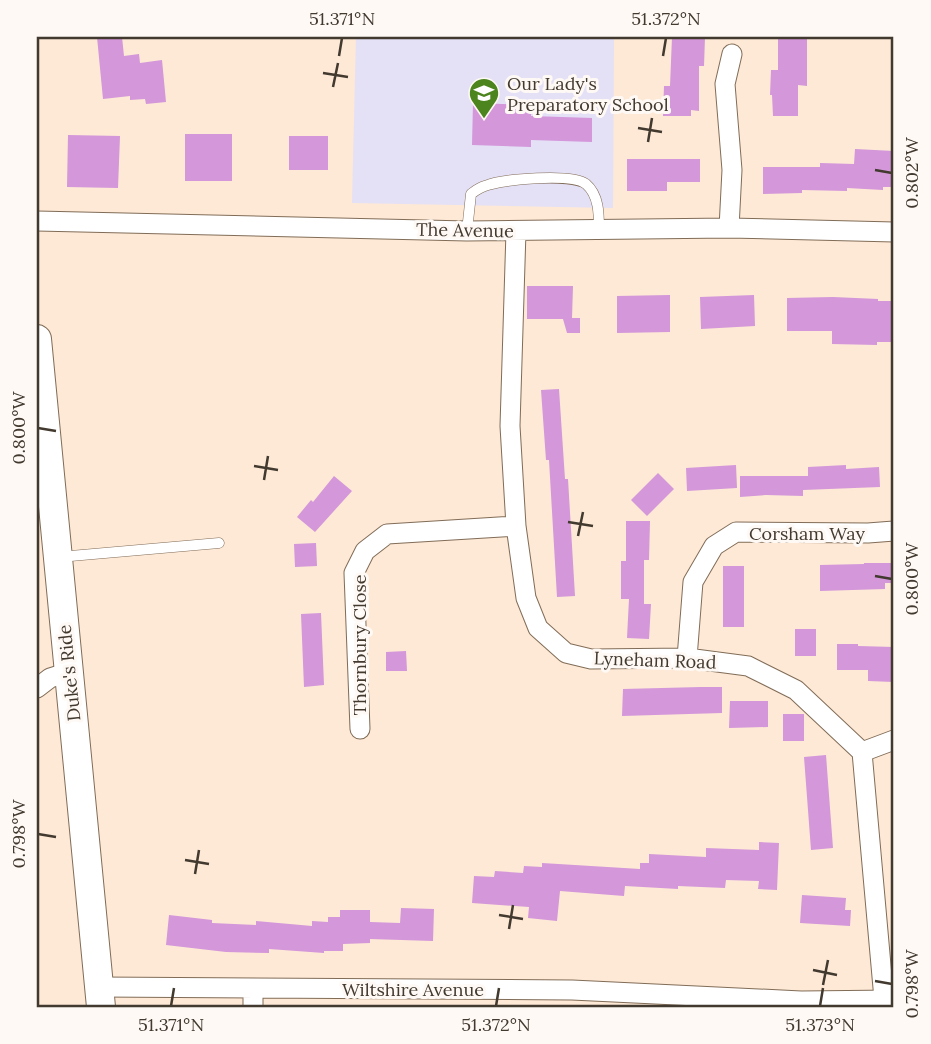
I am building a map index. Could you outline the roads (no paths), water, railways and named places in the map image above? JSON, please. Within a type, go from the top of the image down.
[{"type":"main road","name":"Duke's Ride","points":[[37,340],[100,997]]},
{"type":"street","points":[[729,228],[732,170],[726,84],[732,54]]},
{"type":"street","name":"The Avenue","points":[[37,221],[516,232],[729,228],[894,232]]},
{"type":"street","name":"Lyneham Road","points":[[516,232],[510,426],[516,526],[526,598],[538,628],[566,653],[591,659],[687,658],[748,666],[796,690],[862,752]]},
{"type":"street","name":"Thornbury Close","points":[[360,729],[354,573],[365,551],[387,534],[516,526]]},
{"type":"street","name":"Corsham Way","points":[[687,658],[693,582],[714,546],[736,532],[894,531]]},
{"type":"street","points":[[37,688],[50,678],[68,672]]},
{"type":"street","points":[[889,1000],[862,752],[894,740]]},
{"type":"street","name":"Wiltshire Avenue","points":[[100,997],[253,998],[572,990],[801,1004],[889,1000]]},
{"type":"lane","points":[[467,231],[471,194],[485,186],[516,180],[561,178],[578,180],[591,190],[599,207],[599,230]]},
{"type":"lane","points":[[58,557],[219,543]]},
{"type":"place","name":"Our Lady's Preparatory School","points":[[484,120]]}]
